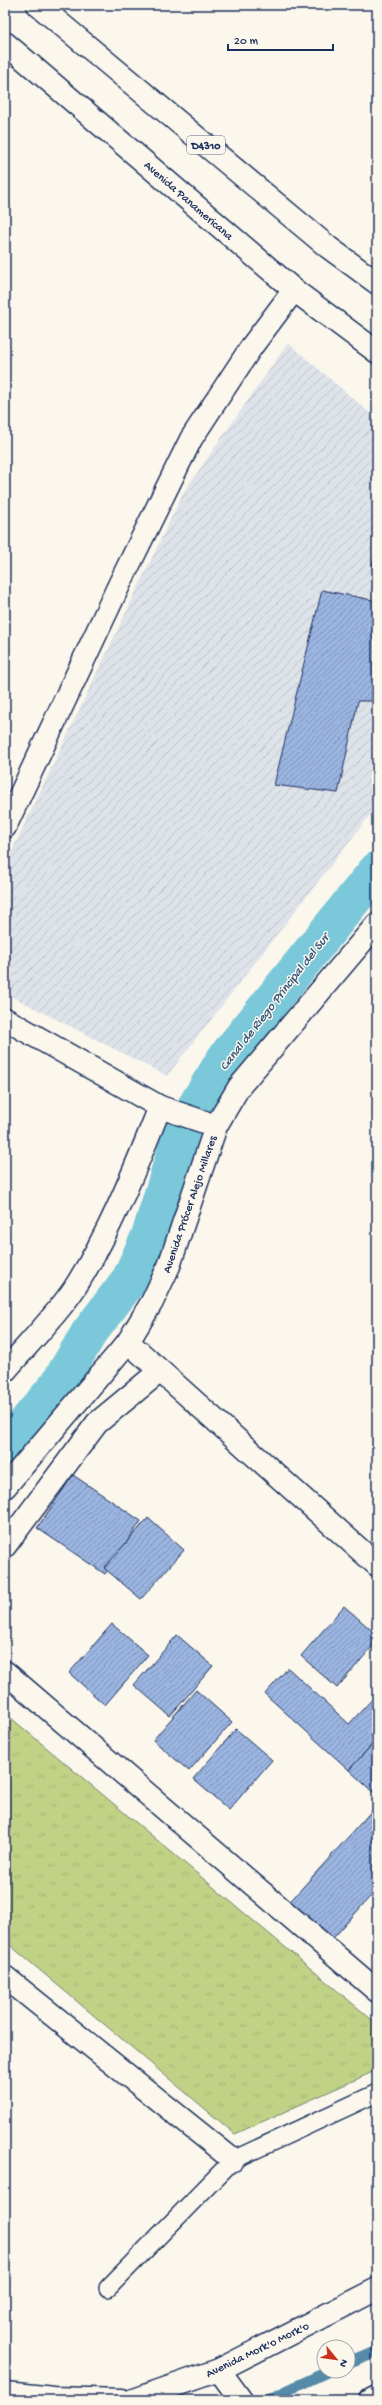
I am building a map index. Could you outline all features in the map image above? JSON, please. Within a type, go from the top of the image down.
[{"type":"street","name":"D4310","points":[[38,5],[328,247],[377,283]]},
{"type":"street","name":"Avenida Panamericana","points":[[5,43],[294,290],[377,352]]},
{"type":"street","points":[[5,827],[120,583],[191,439],[252,346],[294,290]]},
{"type":"street","name":"Avenida Prócer Alejo Millares","points":[[5,1487],[128,1342],[152,1302],[169,1266],[212,1125],[239,1087],[377,924]]},
{"type":"street","points":[[5,1018],[164,1109],[212,1125]]},
{"type":"street","points":[[5,1371],[73,1290],[95,1254],[116,1216],[164,1109]]},
{"type":"street","points":[[128,1342],[377,1565]]},
{"type":"street","points":[[5,1546],[97,1423],[160,1370]]},
{"type":"street","points":[[5,1672],[377,1991]]},
{"type":"street","points":[[5,1977],[233,2160]]},
{"type":"street","name":"Avenida Mork'o Mork'o","points":[[133,2400],[219,2370],[377,2289]]},
{"type":"street","points":[[219,2370],[240,2398]]},
{"type":"street","points":[[5,2393],[54,2398],[121,2400]]},
{"type":"street","points":[[371,2400],[377,2398]]},
{"type":"lane","points":[[108,2288],[233,2160],[377,2093]]},
{"type":"shaded area","points":[[288,343],[377,419],[377,806],[167,1076],[5,993],[5,865],[183,493]]},
{"type":"green space","points":[[5,1713],[377,2024],[377,2070],[235,2134],[5,1941]]},
{"type":"building","points":[[377,549],[377,566],[372,565]]},
{"type":"building","points":[[322,590],[377,601],[377,701],[358,701],[338,793],[274,785]]},
{"type":"building","points":[[73,1475],[141,1521],[105,1574],[37,1528]]},
{"type":"building","points":[[148,1518],[184,1550],[141,1599],[104,1568]]},
{"type":"building","points":[[344,1606],[377,1635],[377,1641],[337,1688],[301,1656]]},
{"type":"building","points":[[112,1624],[148,1655],[105,1705],[69,1673]]},
{"type":"building","points":[[177,1635],[213,1666],[170,1716],[134,1685]]},
{"type":"building","points":[[288,1668],[349,1724],[377,1694],[377,1739],[349,1770],[265,1694]]},
{"type":"building","points":[[196,1690],[232,1722],[189,1771],[153,1740]]},
{"type":"building","points":[[236,1729],[272,1760],[229,1810],[193,1779]]},
{"type":"building","points":[[377,1739],[377,1796],[349,1770]]},
{"type":"building","points":[[377,1805],[377,1889],[327,1945],[285,1907]]},
{"type":"waterway","name":"Canal de Riego Principal del Sur","points":[[5,1448],[58,1385],[89,1333],[130,1279],[150,1235],[183,1127],[226,1057],[377,870]]},
{"type":"waterway","points":[[356,2360],[377,2351]]},
{"type":"waterway","points":[[267,2400],[316,2377]]}]
